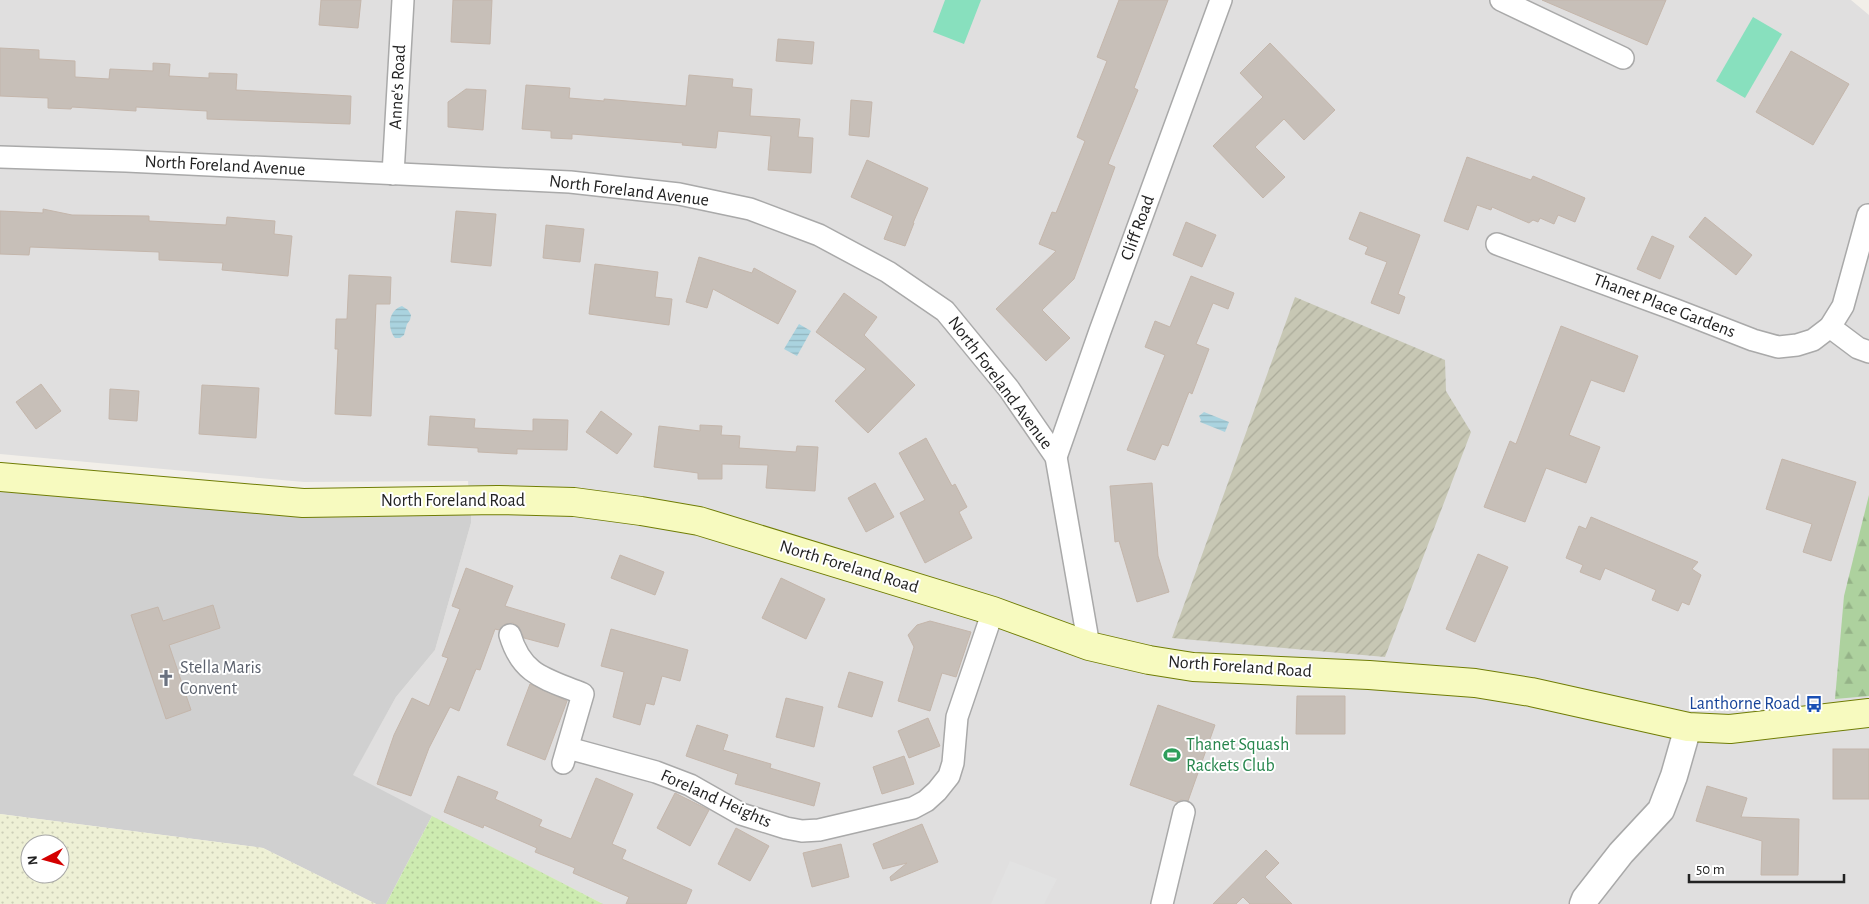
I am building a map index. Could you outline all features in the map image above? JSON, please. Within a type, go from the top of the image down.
[{"type":"main road","name":"North Foreland Road","points":[[0,477],[303,503],[498,500],[574,502],[699,521],[993,611],[1089,646],[1149,660],[1193,667],[1475,683],[1531,692],[1688,727],[1730,729],[1869,713]]},
{"type":"street","name":"Anne's Road","points":[[393,174],[403,0]]},
{"type":"street","name":"Cliff Road","points":[[1056,457],[1221,0]]},
{"type":"street","points":[[1501,0],[1623,58]]},
{"type":"street","name":"North Foreland Avenue","points":[[0,157],[126,161],[570,182],[679,194],[750,209],[820,235],[888,272],[945,311],[1009,389],[1056,457],[1089,646]]},
{"type":"street","name":"Thanet Place Gardens","points":[[1497,244],[1753,340],[1778,347],[1797,345],[1813,340],[1830,327],[1843,306],[1868,214]]},
{"type":"street","points":[[1830,327],[1858,348],[1869,352]]},
{"type":"street","name":"Foreland Heights","points":[[510,635],[515,652],[526,667],[546,679],[583,694],[565,756],[656,772],[690,785],[741,814],[802,831],[819,830],[913,808],[926,801],[937,791],[949,776],[953,763],[957,716],[993,611]]},
{"type":"street","points":[[1584,904],[1585,899],[1621,853],[1661,810],[1674,776],[1688,727]]},
{"type":"street","points":[[1162,904],[1189,838],[1184,812]]},
{"type":"shaded area","points":[[0,0],[1851,0],[1869,15],[1869,904],[603,904],[352,776],[396,697],[435,650],[471,523],[468,481],[304,482],[0,454]]},
{"type":"shaded area","points":[[1295,297],[1445,360],[1446,391],[1471,432],[1385,657],[1172,638]]},
{"type":"shaded area","points":[[0,487],[471,514],[471,523],[435,650],[396,697],[353,775],[432,816],[386,904],[376,904],[263,848],[0,814]]},
{"type":"shaded area","points":[[0,814],[263,848],[376,904],[0,904]]},
{"type":"shaded area","points":[[1010,861],[1057,879],[1044,904],[991,904]]},
{"type":"green space","points":[[945,0],[981,0],[964,44],[933,32]]},
{"type":"green space","points":[[1753,17],[1782,34],[1745,98],[1716,81]]},
{"type":"green space","points":[[1869,495],[1869,696],[1835,699],[1844,596]]},
{"type":"green space","points":[[432,816],[603,904],[386,904]]},
{"type":"water","points":[[402,306],[411,315],[410,320],[404,335],[400,338],[395,338],[392,334],[390,320],[397,308]]},
{"type":"water","points":[[799,324],[811,331],[797,356],[784,349]]},
{"type":"water","points":[[1204,412],[1229,422],[1225,432],[1200,422],[1199,416]]},
{"type":"building","points":[[321,0],[361,0],[358,28],[319,25]]},
{"type":"building","points":[[453,0],[492,0],[490,44],[451,42]]},
{"type":"building","points":[[1119,0],[1168,0],[1134,88],[1138,90],[1108,164],[1115,167],[1074,279],[1042,310],[1070,338],[1046,361],[996,309],[1056,251],[1039,244],[1052,212],[1056,213],[1085,141],[1077,137],[1107,61],[1097,57]]},
{"type":"building","points":[[1542,0],[1666,0],[1647,45]]},
{"type":"building","points":[[778,39],[814,42],[812,64],[776,61]]},
{"type":"building","points":[[1270,43],[1335,110],[1304,140],[1284,119],[1255,147],[1285,177],[1263,198],[1213,146],[1263,97],[1240,73]]},
{"type":"building","points":[[0,48],[39,50],[39,59],[75,61],[75,77],[109,79],[110,69],[153,71],[153,63],[170,64],[169,76],[209,78],[209,73],[237,74],[236,90],[351,96],[350,124],[207,119],[207,111],[136,107],[136,111],[72,107],[71,109],[48,108],[48,98],[0,96]]},
{"type":"building","points":[[1791,51],[1849,84],[1813,145],[1756,112]]},
{"type":"building","points":[[689,75],[733,79],[732,87],[752,89],[750,116],[800,119],[798,137],[813,138],[811,173],[768,170],[771,136],[718,131],[716,148],[682,145],[683,143],[572,134],[572,139],[551,138],[551,131],[522,129],[526,85],[570,88],[569,98],[686,106]]},
{"type":"building","points":[[466,89],[486,90],[483,130],[448,127],[448,102]]},
{"type":"building","points":[[851,100],[872,102],[869,137],[849,135]]},
{"type":"building","points":[[1467,157],[1531,180],[1533,176],[1585,198],[1575,222],[1558,215],[1554,224],[1540,218],[1538,222],[1533,220],[1529,223],[1492,207],[1491,210],[1477,205],[1468,230],[1444,221]]},
{"type":"building","points":[[867,160],[928,188],[905,246],[884,239],[893,216],[851,197]]},
{"type":"building","points":[[43,209],[72,215],[149,216],[149,221],[226,225],[227,217],[275,221],[274,234],[292,236],[288,276],[222,270],[223,263],[159,260],[159,252],[30,247],[29,255],[0,254],[0,211],[43,213]]},
{"type":"building","points":[[456,211],[496,214],[491,266],[451,262]]},
{"type":"building","points":[[1360,212],[1420,235],[1398,294],[1405,297],[1399,314],[1371,303],[1387,262],[1365,254],[1368,247],[1349,239]]},
{"type":"building","points":[[1705,217],[1752,255],[1736,275],[1689,237]]},
{"type":"building","points":[[1186,222],[1216,235],[1202,267],[1173,255]]},
{"type":"building","points":[[546,225],[584,229],[580,262],[543,258]]},
{"type":"building","points":[[1652,236],[1674,246],[1660,279],[1637,269]]},
{"type":"building","points":[[699,257],[752,273],[754,268],[796,291],[778,324],[713,289],[707,308],[686,302]]},
{"type":"building","points":[[595,264],[658,272],[655,297],[672,299],[669,325],[589,314]]},
{"type":"building","points":[[349,275],[391,277],[390,304],[376,304],[371,416],[335,414],[338,349],[335,349],[336,319],[347,319]]},
{"type":"building","points":[[1191,276],[1234,293],[1228,309],[1213,303],[1196,344],[1209,349],[1192,394],[1189,392],[1168,446],[1162,444],[1155,460],[1127,450],[1165,355],[1145,347],[1155,321],[1170,327]]},
{"type":"building","points":[[844,293],[877,317],[864,335],[915,385],[868,433],[835,401],[866,369],[816,332]]},
{"type":"building","points":[[1561,326],[1638,356],[1624,392],[1591,380],[1569,435],[1600,447],[1586,483],[1546,468],[1525,522],[1484,507],[1510,441],[1516,444]]},
{"type":"building","points":[[41,384],[61,411],[36,429],[16,402]]},
{"type":"building","points":[[202,385],[259,388],[256,438],[199,434]]},
{"type":"building","points":[[110,389],[139,391],[137,421],[109,419]]},
{"type":"building","points":[[601,411],[632,434],[617,454],[586,432]]},
{"type":"building","points":[[430,416],[475,419],[474,428],[533,431],[533,419],[568,420],[567,450],[517,449],[517,454],[478,452],[478,448],[428,445]]},
{"type":"building","points":[[700,425],[722,426],[721,435],[740,436],[739,448],[796,452],[797,446],[818,447],[815,491],[766,488],[768,465],[722,464],[722,479],[698,479],[698,473],[654,467],[659,426],[700,431]]},
{"type":"building","points":[[926,438],[952,486],[955,484],[967,507],[959,512],[972,538],[925,563],[900,513],[925,500],[899,453]]},
{"type":"building","points":[[1782,459],[1856,482],[1831,561],[1803,552],[1812,524],[1766,509]]},
{"type":"building","points":[[875,483],[894,517],[866,532],[848,498]]},
{"type":"building","points":[[1152,483],[1158,556],[1169,592],[1137,602],[1119,541],[1115,542],[1110,486]]},
{"type":"building","points":[[1591,517],[1698,562],[1692,569],[1701,575],[1689,605],[1682,602],[1678,611],[1652,600],[1656,590],[1605,568],[1600,580],[1580,572],[1583,565],[1566,558],[1579,526],[1586,529]]},
{"type":"building","points":[[1478,554],[1508,567],[1475,642],[1446,629]]},
{"type":"building","points":[[620,555],[664,572],[655,595],[611,578]]},
{"type":"building","points":[[466,568],[513,586],[505,606],[565,624],[558,647],[524,638],[518,626],[513,623],[505,624],[499,630],[495,629],[480,670],[476,669],[459,711],[450,707],[429,748],[411,796],[377,784],[394,735],[412,698],[429,706],[448,658],[442,656],[460,609],[452,606]]},
{"type":"building","points":[[781,578],[825,599],[806,639],[762,618]]},
{"type":"building","name":"Stella Maris Convent","points":[[213,605],[220,628],[169,645],[191,710],[166,719],[131,615],[158,607],[163,621]]},
{"type":"building","points":[[930,621],[971,632],[956,677],[942,673],[930,711],[898,701],[914,647],[908,635],[917,625]]},
{"type":"building","points":[[611,629],[688,650],[680,681],[662,676],[654,705],[646,703],[640,725],[613,717],[624,672],[601,666]]},
{"type":"building","points":[[849,672],[883,682],[872,717],[838,707]]},
{"type":"building","points":[[530,684],[567,701],[545,760],[507,745]]},
{"type":"building","points":[[1297,696],[1345,696],[1345,734],[1296,734]]},
{"type":"building","points":[[786,698],[823,707],[814,747],[776,737]]},
{"type":"building","name":"Thanet Squash Rackets Club","points":[[1158,705],[1215,725],[1188,801],[1181,800],[1177,802],[1130,785]]},
{"type":"building","points":[[928,718],[940,746],[909,758],[898,731]]},
{"type":"building","points":[[697,725],[728,735],[723,750],[771,764],[770,768],[820,783],[814,806],[735,784],[738,774],[686,756]]},
{"type":"building","points":[[1833,749],[1869,749],[1869,799],[1833,799]]},
{"type":"building","points":[[904,756],[914,784],[882,794],[873,767]]},
{"type":"building","points":[[458,776],[498,792],[495,799],[542,820],[539,826],[571,839],[596,778],[633,794],[612,844],[626,850],[622,859],[692,890],[686,904],[626,904],[629,897],[573,873],[575,868],[535,852],[537,848],[484,825],[483,828],[444,812]]},
{"type":"building","points":[[1707,786],[1747,798],[1741,817],[1799,819],[1798,875],[1761,875],[1762,841],[1696,821]]},
{"type":"building","points":[[675,793],[709,810],[690,846],[657,828]]},
{"type":"building","points":[[922,824],[938,862],[891,881],[890,877],[907,863],[883,869],[873,844]]},
{"type":"building","points":[[736,828],[769,846],[750,881],[718,864]]},
{"type":"building","points":[[841,844],[849,877],[812,887],[803,853]]},
{"type":"building","points":[[1266,850],[1279,863],[1265,877],[1292,904],[1250,904],[1243,897],[1236,904],[1213,904]]},
{"type":"place","name":"Stella Maris Convent","points":[[166,678]]},
{"type":"place","name":"Lanthorne Road","points":[[1814,704]]},
{"type":"place","name":"Thanet Squash Rackets Club","points":[[1172,755]]}]
